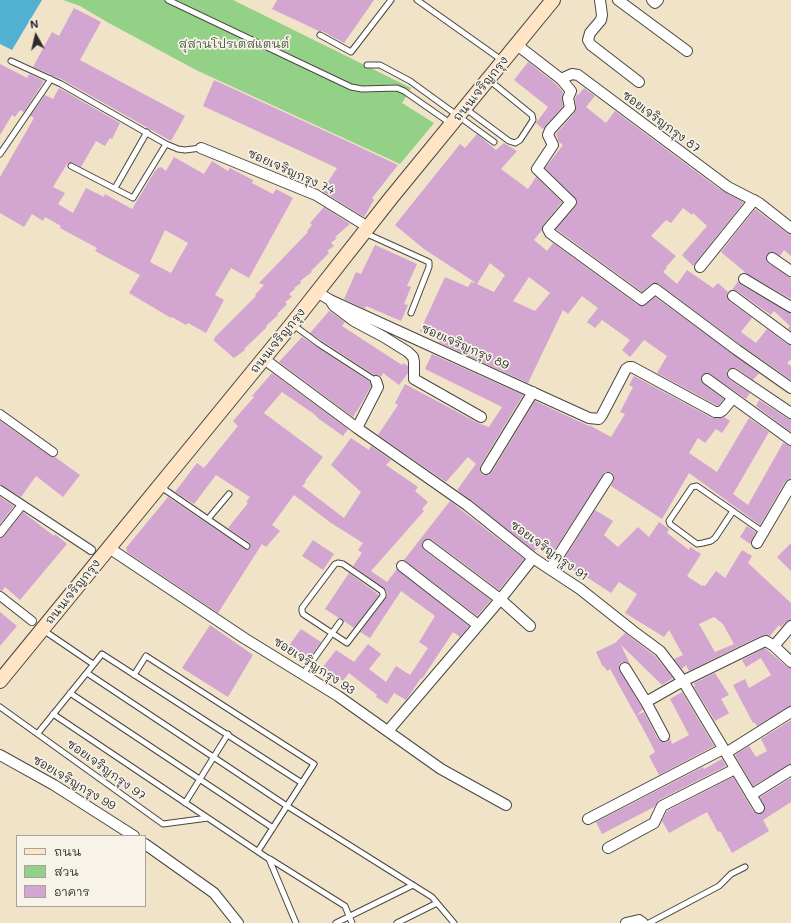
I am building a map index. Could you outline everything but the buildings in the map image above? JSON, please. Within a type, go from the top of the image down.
[{"type":"main road","name":"ถนนเจริญกรุง","points":[[0,681],[37,626],[109,548],[264,359],[366,230],[553,0]]},
{"type":"street","points":[[600,0],[601,20],[590,33],[588,40],[590,45],[639,82]]},
{"type":"street","points":[[652,0],[655,3],[658,0]]},
{"type":"street","points":[[621,1],[687,51]]},
{"type":"street","points":[[517,45],[561,79],[571,91],[568,98],[570,108],[548,133],[553,145],[538,169],[571,202],[548,229],[550,233],[642,300],[655,289],[791,388]]},
{"type":"street","name":"ซอยเจริญกรุง 87","points":[[561,79],[572,74],[578,76],[728,187],[754,200],[791,228]]},
{"type":"street","name":"ซอยเจริญกรุง 74","points":[[201,148],[316,195],[366,230]]},
{"type":"street","points":[[700,267],[754,200]]},
{"type":"street","points":[[772,258],[791,271]]},
{"type":"street","points":[[744,279],[791,307]]},
{"type":"street","points":[[317,292],[330,300],[334,306],[354,321],[408,352],[413,357],[414,379],[481,418]]},
{"type":"street","points":[[733,296],[791,339]]},
{"type":"street","name":"ซอยเจริญกรุง 89","points":[[330,300],[589,418],[599,419],[626,369],[629,367],[632,367],[716,412],[723,410],[733,398]]},
{"type":"street","name":"ซอยเจริญกรุง 91","points":[[264,359],[357,428],[467,505],[533,558],[580,589],[632,631],[660,651],[683,681],[759,808]]},
{"type":"street","points":[[732,374],[791,413]]},
{"type":"street","points":[[707,379],[791,440]]},
{"type":"street","points":[[357,428],[378,387],[376,381]]},
{"type":"street","points":[[486,470],[533,392]]},
{"type":"street","points":[[0,414],[53,452]]},
{"type":"street","points":[[550,569],[608,478]]},
{"type":"street","points":[[757,543],[791,485]]},
{"type":"street","points":[[0,490],[90,550]]},
{"type":"street","points":[[0,533],[22,505]]},
{"type":"street","points":[[428,545],[500,599],[530,626]]},
{"type":"street","name":"ซอยเจริญกรุง 93","points":[[109,548],[244,638],[338,696],[441,769],[506,805]]},
{"type":"street","points":[[388,731],[533,558]]},
{"type":"street","points":[[402,566],[478,625]]},
{"type":"street","points":[[0,596],[37,626]]},
{"type":"street","points":[[774,646],[791,626]]},
{"type":"street","points":[[646,702],[683,681],[763,642],[774,646],[791,662]]},
{"type":"street","points":[[625,668],[646,702],[664,736]]},
{"type":"street","points":[[588,819],[724,751],[791,712]]},
{"type":"street","name":"ซอยเจริญกรุง 99","points":[[0,755],[54,785],[132,835]]},
{"type":"street","points":[[608,848],[654,823],[662,806],[735,769]]},
{"type":"street","points":[[751,795],[791,770]]},
{"type":"street","points":[[146,845],[214,893],[238,923]]},
{"type":"street","points":[[626,923],[640,920],[643,923]]},
{"type":"lane","points":[[168,0],[351,87],[362,89],[397,88],[515,143],[520,140],[533,120],[532,115],[489,80]]},
{"type":"lane","points":[[320,35],[351,52],[391,0]]},
{"type":"lane","points":[[417,0],[504,61]]},
{"type":"lane","points":[[11,61],[51,80],[166,144],[185,150],[201,148]]},
{"type":"lane","points":[[367,65],[380,65],[410,81],[494,142]]},
{"type":"lane","points":[[0,154],[51,80]]},
{"type":"lane","points":[[115,188],[146,132]]},
{"type":"lane","points":[[71,166],[134,198],[166,144]]},
{"type":"lane","points":[[366,230],[429,262],[429,267],[411,313]]},
{"type":"lane","points":[[292,324],[319,344],[376,381]]},
{"type":"lane","points":[[160,486],[246,546]]},
{"type":"lane","points":[[733,511],[715,538],[711,541],[697,544],[670,524],[669,521],[692,487],[697,486],[733,511],[763,532]]},
{"type":"lane","points":[[208,519],[229,494]]},
{"type":"lane","points":[[338,563],[343,564],[382,591],[383,596],[348,642],[345,643],[332,634],[302,614],[302,608],[335,564],[338,563]]},
{"type":"lane","points":[[303,674],[340,622]]},
{"type":"lane","points":[[37,626],[93,664]]},
{"type":"lane","points":[[38,733],[102,654],[302,782]]},
{"type":"lane","points":[[134,674],[146,656],[314,764],[258,851]]},
{"type":"lane","points":[[87,672],[213,758],[432,897],[453,923]]},
{"type":"lane","points":[[70,693],[273,828]]},
{"type":"lane","name":"ซอยเจริญกรุง 97","points":[[0,707],[164,824],[208,818]]},
{"type":"lane","points":[[52,714],[269,859],[345,906],[352,923]]},
{"type":"lane","points":[[185,803],[228,734]]},
{"type":"lane","points":[[269,859],[296,923]]},
{"type":"lane","points":[[649,923],[719,886],[731,874],[745,867]]},
{"type":"lane","points":[[336,923],[413,885]]},
{"type":"lane","points":[[397,923],[437,903]]},
{"type":"green space","name":"สุสานโปรเตสแตนต์","points":[[63,0],[233,0],[411,88],[402,103],[434,123],[400,164],[196,70],[80,6]]},
{"type":"water","points":[[0,0],[42,0],[12,50],[0,44]]}]
